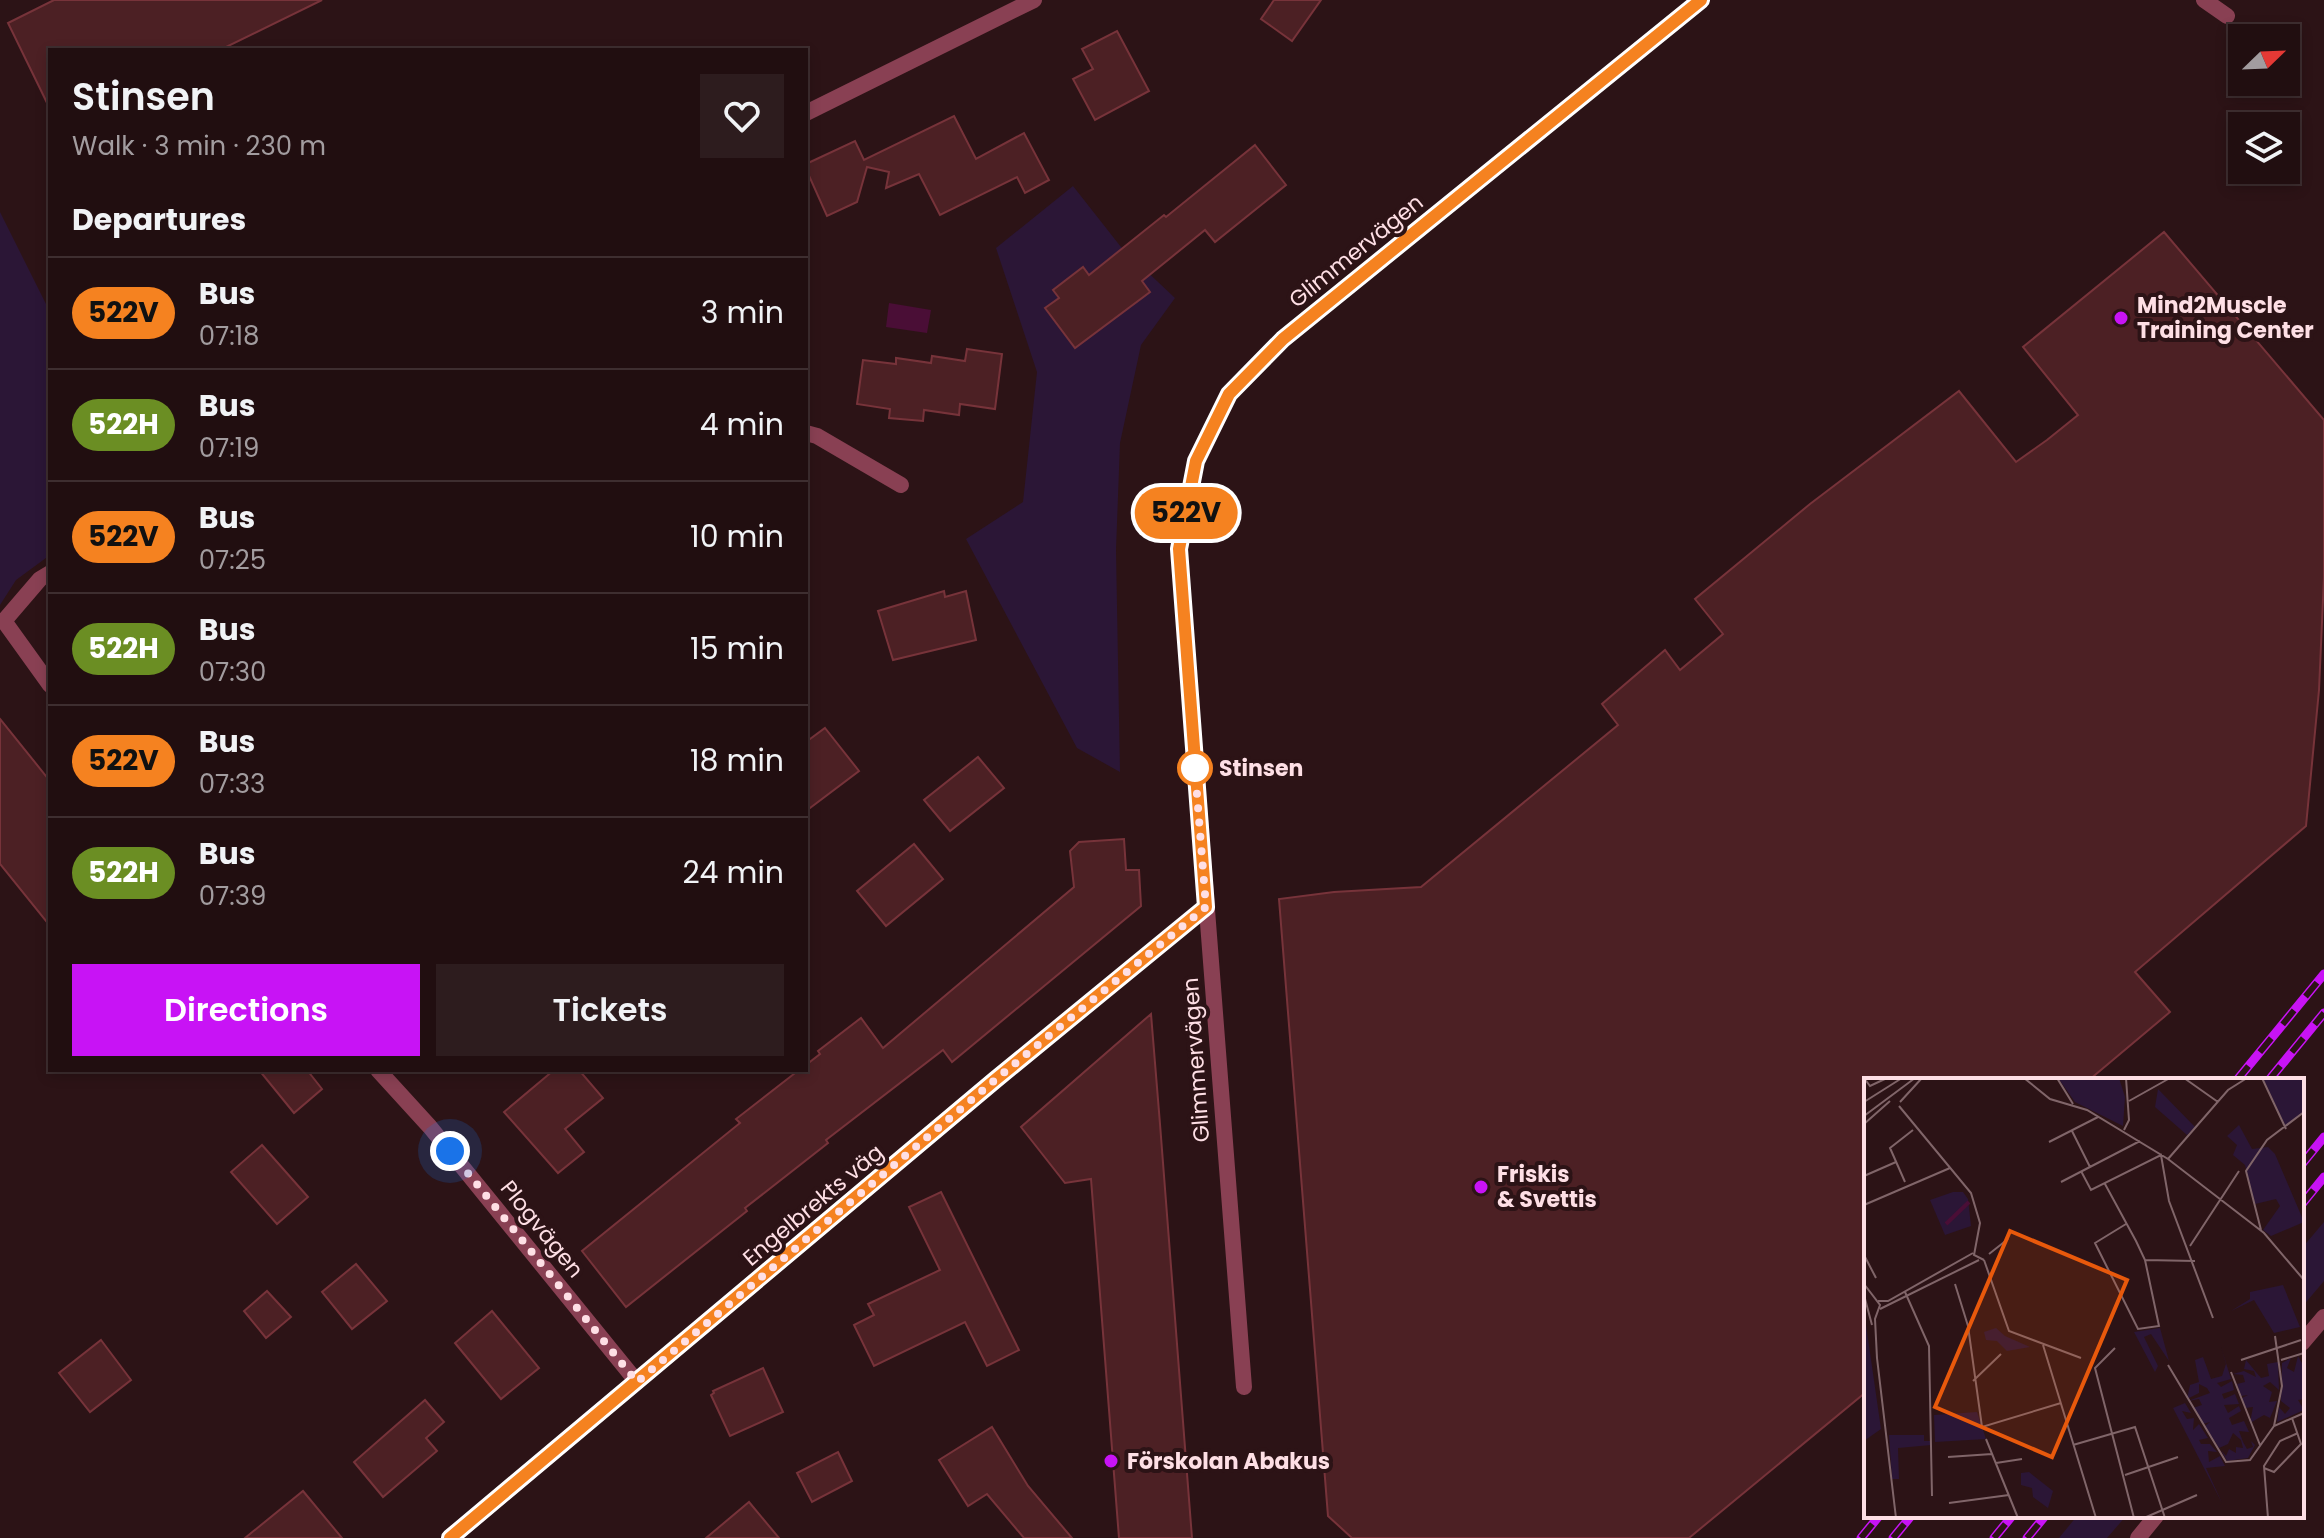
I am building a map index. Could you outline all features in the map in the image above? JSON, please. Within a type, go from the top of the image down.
[{"type":"street","points":[[808,112],[1034,0]]},
{"type":"street","name":"Glimmervägen","points":[[1244,1387],[1179,549],[1196,461],[1229,394],[1283,339],[1701,0]]},
{"type":"street","points":[[2204,0],[2227,16],[2215,0]]},
{"type":"street","points":[[808,434],[901,485]]},
{"type":"street","points":[[48,574],[40,579],[4,621],[48,682]]},
{"type":"street","name":"Engelbrekts väg","points":[[451,1538],[989,1085],[1206,907]]},
{"type":"street","name":"Plogvägen","points":[[380,1072],[430,1127],[637,1382]]},
{"type":"street","points":[[2304,1341],[2324,1317]]},
{"type":"street","points":[[2138,1538],[2154,1518]]},
{"type":"shaded area","points":[[1073,186],[1121,247],[1175,298],[1141,345],[1120,443],[1116,550],[1120,772],[1077,748],[966,539],[1023,502],[1037,372],[996,248]]},
{"type":"shaded area","points":[[0,212],[48,308],[48,556],[16,580],[0,605]]},
{"type":"shaded area","points":[[889,303],[931,310],[927,333],[886,327]]},
{"type":"shaded area","points":[[2324,1222],[2324,1281],[2304,1305],[2304,1246]]},
{"type":"shaded area","points":[[2075,1518],[2124,1518],[2107,1538],[2059,1538]]},
{"type":"building","points":[[54,0],[322,0],[224,48],[48,48],[48,105],[8,23]]},
{"type":"building","points":[[1274,0],[1321,0],[1292,41],[1261,19]]},
{"type":"building","points":[[1117,31],[1149,91],[1095,120],[1073,79],[1093,69],[1082,49]]},
{"type":"building","points":[[954,116],[976,159],[1024,133],[1049,180],[1025,193],[1017,177],[940,215],[919,174],[886,188],[889,172],[867,167],[857,202],[827,216],[808,173],[808,163],[855,141],[864,160]]},
{"type":"building","points":[[1255,145],[1286,185],[1215,242],[1205,230],[1142,281],[1150,292],[1075,348],[1045,308],[1059,298],[1053,290],[1083,267],[1089,275]]},
{"type":"building","points":[[2164,232],[2324,420],[2324,577],[2319,690],[2306,826],[2135,972],[2170,1012],[2091,1078],[1864,1078],[1864,1394],[1689,1538],[1352,1538],[1328,1516],[1279,899],[1421,887],[1618,725],[1602,704],[1665,650],[1680,670],[1723,634],[1695,599],[1810,504],[1959,391],[2016,462],[2047,440],[2078,415],[2023,347]]},
{"type":"building","points":[[967,349],[1002,354],[995,409],[960,404],[959,415],[924,410],[923,421],[889,418],[890,409],[857,404],[863,360],[896,364],[896,358],[931,363],[932,356],[965,361]]},
{"type":"building","points":[[944,591],[945,597],[966,591],[976,640],[893,660],[878,611]]},
{"type":"building","points":[[0,719],[48,779],[48,924],[0,864]]},
{"type":"building","points":[[825,728],[859,771],[808,809],[808,741]]},
{"type":"building","points":[[978,757],[1004,788],[950,831],[924,800]]},
{"type":"building","points":[[1124,839],[1126,870],[1139,870],[1141,906],[952,1062],[943,1050],[826,1140],[828,1143],[745,1208],[747,1211],[626,1307],[582,1251],[740,1123],[736,1119],[796,1072],[808,1072],[808,1063],[820,1054],[818,1051],[861,1018],[883,1048],[1074,887],[1070,851],[1079,842]]},
{"type":"building","points":[[914,844],[943,879],[886,926],[857,891]]},
{"type":"building","points":[[1151,1014],[1192,1538],[1119,1538],[1091,1179],[1065,1183],[1021,1127]]},
{"type":"building","points":[[261,1072],[309,1072],[322,1089],[294,1113]]},
{"type":"building","points":[[552,1072],[581,1072],[603,1098],[565,1129],[584,1152],[558,1173],[504,1112]]},
{"type":"building","points":[[262,1145],[308,1197],[277,1224],[231,1172]]},
{"type":"building","points":[[941,1192],[1019,1350],[987,1366],[965,1322],[874,1366],[854,1325],[874,1315],[868,1304],[940,1270],[909,1207]]},
{"type":"building","points":[[356,1264],[387,1301],[352,1329],[322,1292]]},
{"type":"building","points":[[267,1291],[291,1317],[266,1338],[244,1311]]},
{"type":"building","points":[[492,1311],[539,1368],[501,1399],[455,1343]]},
{"type":"building","points":[[101,1340],[131,1380],[90,1412],[59,1373]]},
{"type":"building","points":[[763,1368],[783,1412],[730,1436],[711,1395],[713,1391]]},
{"type":"building","points":[[425,1400],[444,1422],[426,1438],[437,1451],[383,1497],[354,1462]]},
{"type":"building","points":[[992,1427],[1028,1486],[1072,1538],[1024,1538],[987,1494],[968,1506],[939,1460]]},
{"type":"building","points":[[838,1452],[852,1481],[812,1502],[797,1473]]},
{"type":"building","points":[[303,1491],[342,1538],[245,1538]]},
{"type":"building","points":[[749,1502],[779,1538],[706,1538]]},
{"type":"railway","points":[[2239,1078],[2324,974]]},
{"type":"railway","points":[[2271,1078],[2324,1013]]},
{"type":"railway","points":[[2304,1162],[2324,1137]]},
{"type":"railway","points":[[2304,1202],[2324,1177]]},
{"type":"railway","points":[[1861,1538],[1877,1518]]},
{"type":"railway","points":[[1893,1538],[1909,1518]]},
{"type":"railway","points":[[1994,1538],[2010,1518]]},
{"type":"railway","points":[[2027,1538],[2043,1518]]},
{"type":"bus line","name":"522V","points":[[450,1538],[1206,907],[1179,549],[1196,461],[1229,394],[1283,339],[1701,0]]},
{"type":"place","name":"Mind2Muscle Training Center","points":[[2121,318]]},
{"type":"place","name":"Stinsen","points":[[1195,768]]},
{"type":"place","name":"Friskis & Svettis","points":[[1481,1187]]},
{"type":"place","name":"Förskolan Abakus","points":[[1111,1461]]},
{"type":"route","points":[[450,1151],[637,1382],[995,1080],[1206,907],[1194,757],[1195,768]]}]
